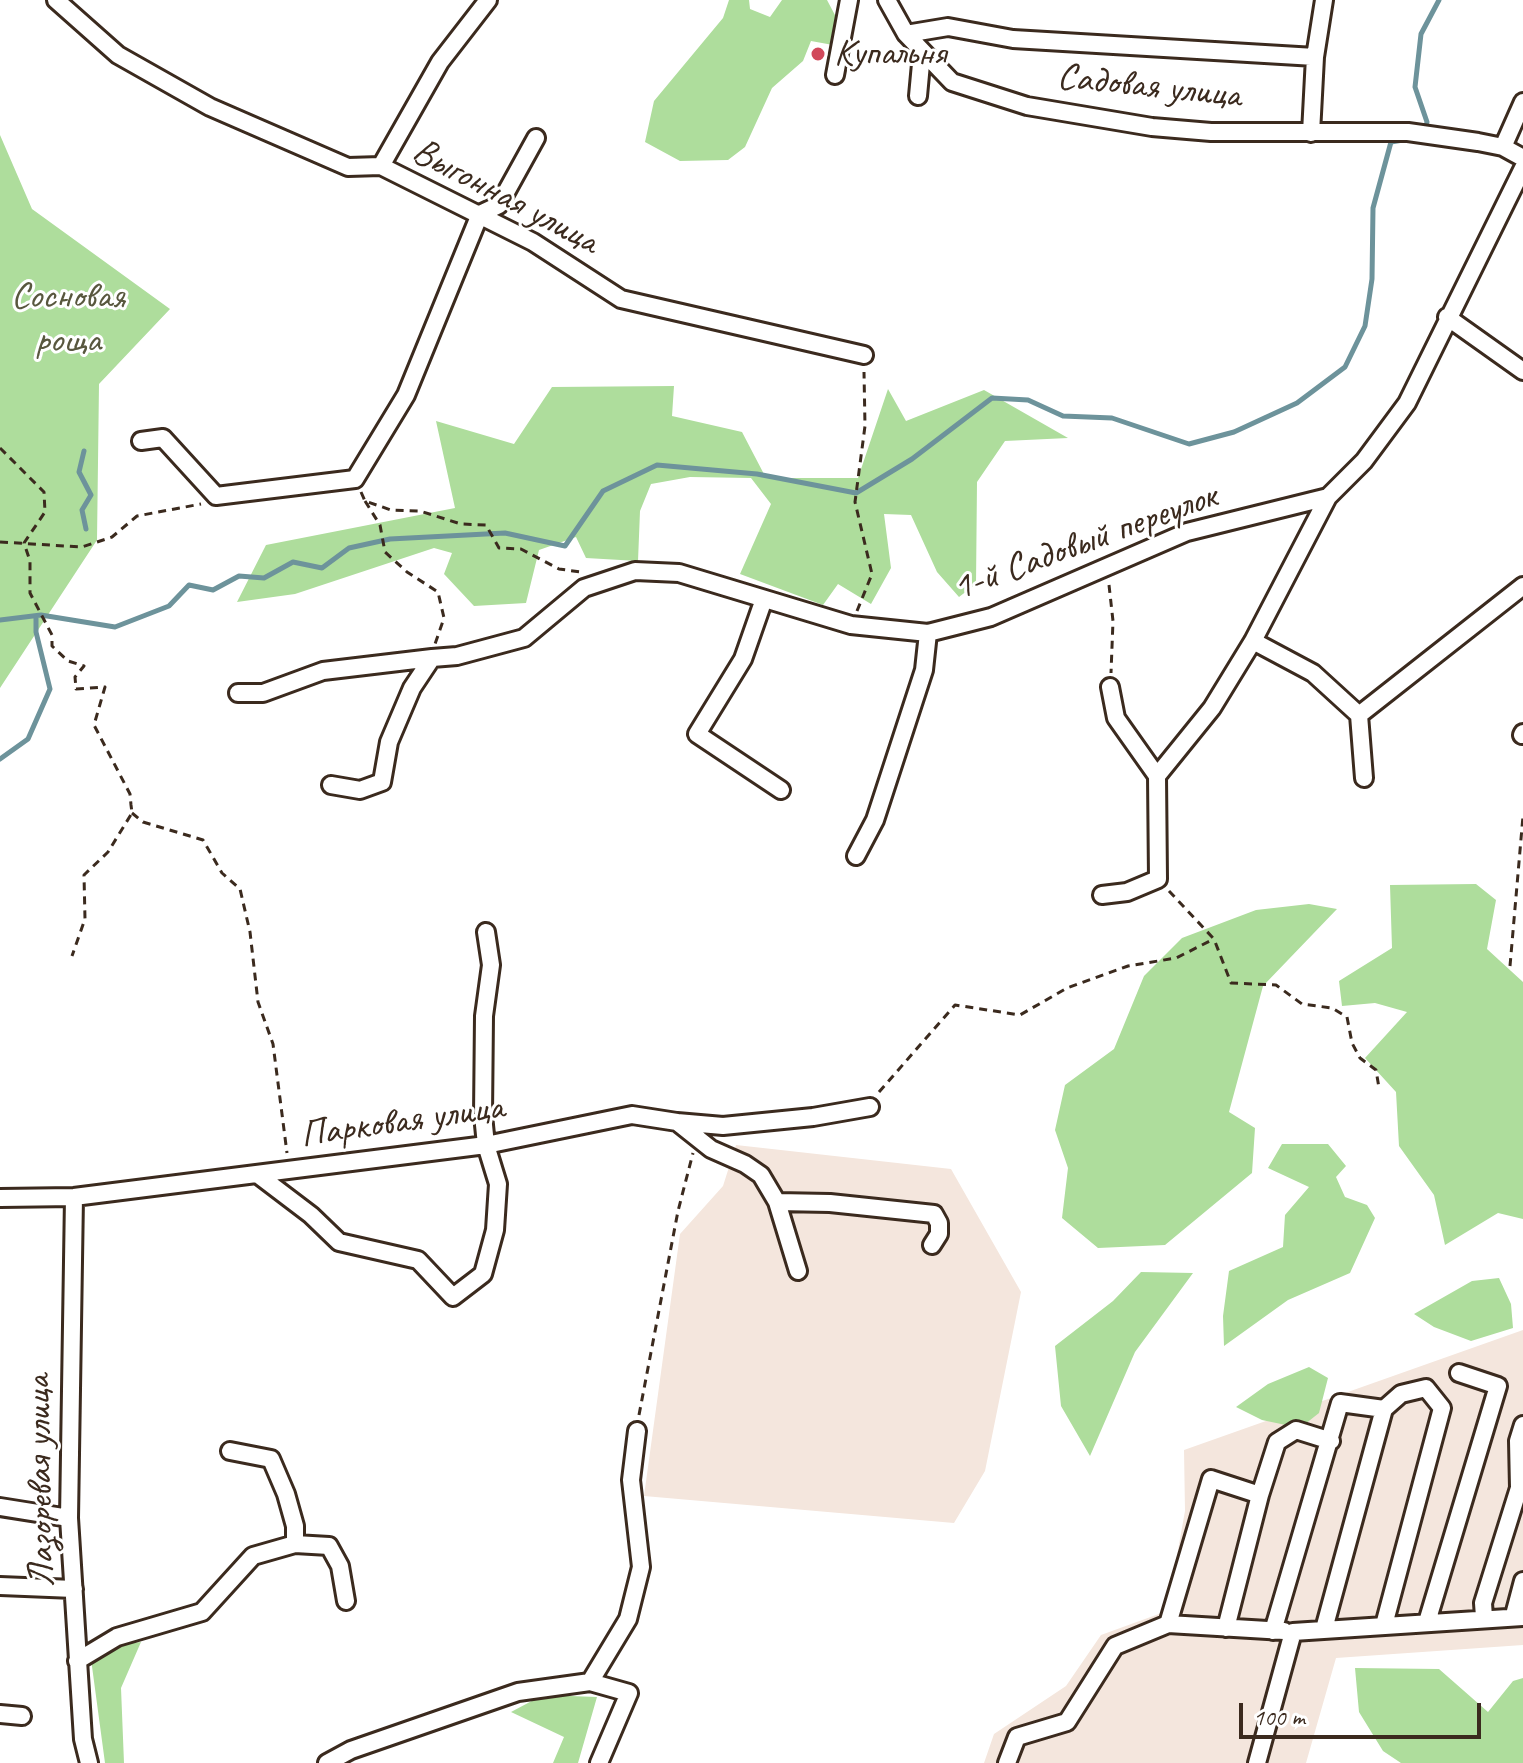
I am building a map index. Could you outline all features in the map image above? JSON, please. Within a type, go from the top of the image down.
[{"type":"street","name":"Выгонная улица","points":[[56,0],[118,55],[210,107],[348,167],[381,166],[533,242],[621,299],[864,355]]},
{"type":"street","points":[[381,166],[440,62],[488,0]]},
{"type":"street","points":[[835,75],[849,0]]},
{"type":"street","name":"Садовая улица","points":[[887,0],[906,34],[952,82],[1027,106],[1152,127],[1311,133],[1408,132],[1503,147]]},
{"type":"street","points":[[1311,133],[1315,57],[1324,0]]},
{"type":"street","points":[[906,34],[948,27],[1013,39],[1315,57]]},
{"type":"street","points":[[918,96],[922,53]]},
{"type":"street","points":[[1523,102],[1503,147],[1523,158]]},
{"type":"street","points":[[141,441],[163,438],[189,471],[216,496],[355,479],[406,395],[480,214],[499,205],[536,138]]},
{"type":"street","points":[[1157,776],[1212,708],[1253,641],[1328,497],[1364,461],[1407,403],[1523,168]]},
{"type":"street","points":[[1447,317],[1523,371]]},
{"type":"street","name":"1-й Садовый переулок","points":[[432,658],[457,656],[524,638],[584,588],[635,571],[679,573],[851,625],[928,633],[991,617],[1187,532],[1328,497]]},
{"type":"street","points":[[1359,715],[1523,586]]},
{"type":"street","points":[[764,599],[743,659],[697,734],[781,790]]},
{"type":"street","points":[[856,856],[875,820],[924,670],[928,633]]},
{"type":"street","points":[[1253,641],[1313,673],[1359,715],[1364,778]]},
{"type":"street","points":[[238,693],[263,693],[323,671],[432,658]]},
{"type":"street","points":[[331,785],[360,790],[382,782],[389,742],[412,688],[432,658]]},
{"type":"street","points":[[1102,895],[1127,892],[1158,879],[1157,776],[1116,718],[1110,687]]},
{"type":"street","points":[[257,1174],[311,1215],[339,1242],[418,1260],[453,1297],[483,1274],[495,1230],[498,1184],[486,1145],[482,1068],[491,965],[486,932]]},
{"type":"street","name":"Парковая улица","points":[[0,1198],[74,1197],[486,1145],[632,1115],[723,1126],[813,1117],[870,1107]]},
{"type":"street","points":[[677,1122],[697,1139],[761,1175],[777,1202],[798,1271]]},
{"type":"street","name":"Лазоревая улица","points":[[74,1197],[69,1518],[83,1739],[89,1763]]},
{"type":"street","points":[[777,1202],[830,1203],[934,1214],[939,1223],[939,1234],[932,1245]]},
{"type":"street","points":[[1427,1622],[1498,1386],[1459,1373]]},
{"type":"street","points":[[1324,1629],[1384,1409],[1401,1394],[1426,1388],[1442,1408],[1384,1625]]},
{"type":"street","points":[[1273,1631],[1340,1403],[1384,1409]]},
{"type":"street","points":[[1484,1617],[1483,1603],[1519,1488],[1518,1441],[1523,1425]]},
{"type":"street","points":[[1226,1628],[1277,1442],[1296,1430],[1331,1441]]},
{"type":"street","points":[[590,1682],[628,1619],[641,1567],[631,1480],[637,1431]]},
{"type":"street","points":[[230,1451],[271,1459],[286,1494],[295,1526],[295,1544]]},
{"type":"street","points":[[1168,1624],[1211,1479],[1260,1495]]},
{"type":"street","points":[[0,1507],[69,1518]]},
{"type":"street","points":[[77,1661],[117,1637],[202,1612],[253,1556],[295,1544],[329,1546],[340,1566],[346,1601]]},
{"type":"street","points":[[1007,1763],[1017,1737],[1067,1722],[1115,1646],[1168,1624],[1293,1632],[1519,1616],[1523,1581]]},
{"type":"street","points":[[0,1586],[74,1589]]},
{"type":"street","points":[[1257,1763],[1293,1632]]},
{"type":"street","points":[[327,1763],[351,1750],[518,1692],[590,1682],[629,1693],[599,1763]]},
{"type":"street","points":[[0,1714],[22,1716]]},
{"type":"path","points":[[851,625],[872,574],[855,502],[865,426],[864,355]]},
{"type":"path","points":[[0,448],[44,492],[45,512],[24,543]]},
{"type":"path","points":[[355,479],[380,525],[385,552],[407,572],[438,592],[444,618],[432,658]]},
{"type":"path","points":[[0,542],[82,547],[112,537],[137,516],[211,503],[216,496]]},
{"type":"path","points":[[365,501],[391,510],[420,511],[461,524],[486,525],[499,548],[521,549],[559,569],[587,572],[607,580]]},
{"type":"path","points":[[24,543],[30,561],[30,593],[52,635],[52,646],[68,661],[84,666],[75,677],[76,689],[105,687],[94,725],[130,794],[132,813],[108,852],[84,875],[85,919],[72,956]]},
{"type":"path","points":[[1107,569],[1113,621],[1110,687]]},
{"type":"path","points":[[132,813],[143,822],[203,840],[222,873],[240,889],[250,932],[258,1002],[273,1044],[289,1170]]},
{"type":"path","points":[[1510,966],[1523,816]]},
{"type":"path","points":[[1158,879],[1214,939],[1231,983],[1276,985],[1302,1004],[1332,1008],[1347,1017],[1352,1043],[1360,1058],[1376,1070],[1379,1088]]},
{"type":"path","points":[[870,1107],[876,1095],[910,1061],[930,1030],[955,1005],[1020,1015],[1067,988],[1128,966],[1176,958],[1214,939]]},
{"type":"path","points":[[637,1431],[644,1375],[678,1211],[697,1139]]},
{"type":"shaded area","points":[[736,1145],[951,1169],[1021,1292],[985,1471],[954,1523],[644,1496],[680,1234],[723,1186]]},
{"type":"shaded area","points":[[1523,1330],[1523,1645],[1336,1658],[1306,1763],[984,1763],[994,1734],[1066,1686],[1101,1635],[1167,1611],[1185,1511],[1184,1450]]},
{"type":"green space","points":[[729,0],[749,0],[750,9],[770,17],[782,0],[827,0],[836,17],[833,45],[811,41],[803,61],[772,88],[745,147],[728,160],[680,161],[645,142],[654,101],[723,18]]},
{"type":"green space","name":"Сосновая роща","points":[[0,135],[32,209],[170,309],[99,384],[97,540],[0,688]]},
{"type":"green space","points":[[674,386],[672,416],[742,432],[766,478],[858,478],[888,389],[906,421],[984,390],[1068,438],[1005,441],[977,482],[976,584],[959,597],[937,572],[911,515],[884,514],[891,568],[871,604],[838,584],[823,605],[740,574],[771,504],[751,478],[690,477],[651,484],[640,511],[638,561],[586,558],[576,537],[539,550],[526,603],[474,606],[444,574],[452,553],[434,548],[295,594],[237,602],[266,545],[455,508],[436,421],[514,444],[552,387]]},
{"type":"green space","points":[[1476,884],[1496,900],[1487,949],[1523,982],[1523,1219],[1498,1213],[1445,1245],[1434,1195],[1399,1146],[1396,1092],[1365,1058],[1407,1012],[1375,1003],[1342,1006],[1339,981],[1392,948],[1390,885]]},
{"type":"green space","points":[[1309,904],[1337,909],[1263,986],[1229,1112],[1255,1128],[1252,1173],[1165,1245],[1098,1248],[1062,1218],[1068,1168],[1055,1130],[1065,1085],[1114,1049],[1144,976],[1182,938],[1256,910]]},
{"type":"green space","points":[[1282,1144],[1328,1144],[1346,1166],[1336,1177],[1345,1197],[1367,1205],[1375,1218],[1350,1273],[1288,1300],[1224,1346],[1223,1316],[1229,1271],[1283,1247],[1285,1215],[1309,1187],[1268,1168]]},
{"type":"green space","points":[[1141,1272],[1193,1273],[1135,1352],[1090,1456],[1061,1406],[1055,1346],[1113,1301]]},
{"type":"green space","points":[[1499,1278],[1511,1304],[1513,1328],[1471,1341],[1434,1327],[1414,1314],[1472,1281]]},
{"type":"green space","points":[[1309,1367],[1328,1378],[1319,1413],[1300,1428],[1262,1420],[1236,1407],[1268,1384]]},
{"type":"green space","points":[[141,1642],[121,1688],[124,1763],[105,1763],[91,1659],[115,1645]]},
{"type":"green space","points":[[1355,1668],[1439,1669],[1488,1712],[1513,1681],[1523,1678],[1523,1763],[1401,1763],[1383,1751],[1359,1712]]},
{"type":"green space","points":[[543,1695],[597,1697],[578,1763],[553,1763],[564,1737],[511,1712]]},
{"type":"waterway","points":[[1425,130],[1427,122],[1415,87],[1421,34],[1439,0]]},
{"type":"waterway","points":[[0,620],[41,615],[115,627],[169,606],[189,585],[213,590],[239,576],[264,578],[293,562],[322,568],[349,548],[390,539],[505,533],[565,546],[603,491],[657,465],[757,474],[856,493],[912,459],[992,398],[1028,400],[1063,416],[1112,418],[1189,444],[1234,432],[1297,403],[1345,367],[1365,326],[1372,279],[1373,208],[1391,142],[1409,139]]},
{"type":"waterway","points":[[84,451],[79,472],[91,495],[82,510],[86,529]]},
{"type":"waterway","points":[[0,759],[28,739],[50,689],[36,632],[36,616]]},
{"type":"place","name":"Купальня","points":[[818,54]]}]
